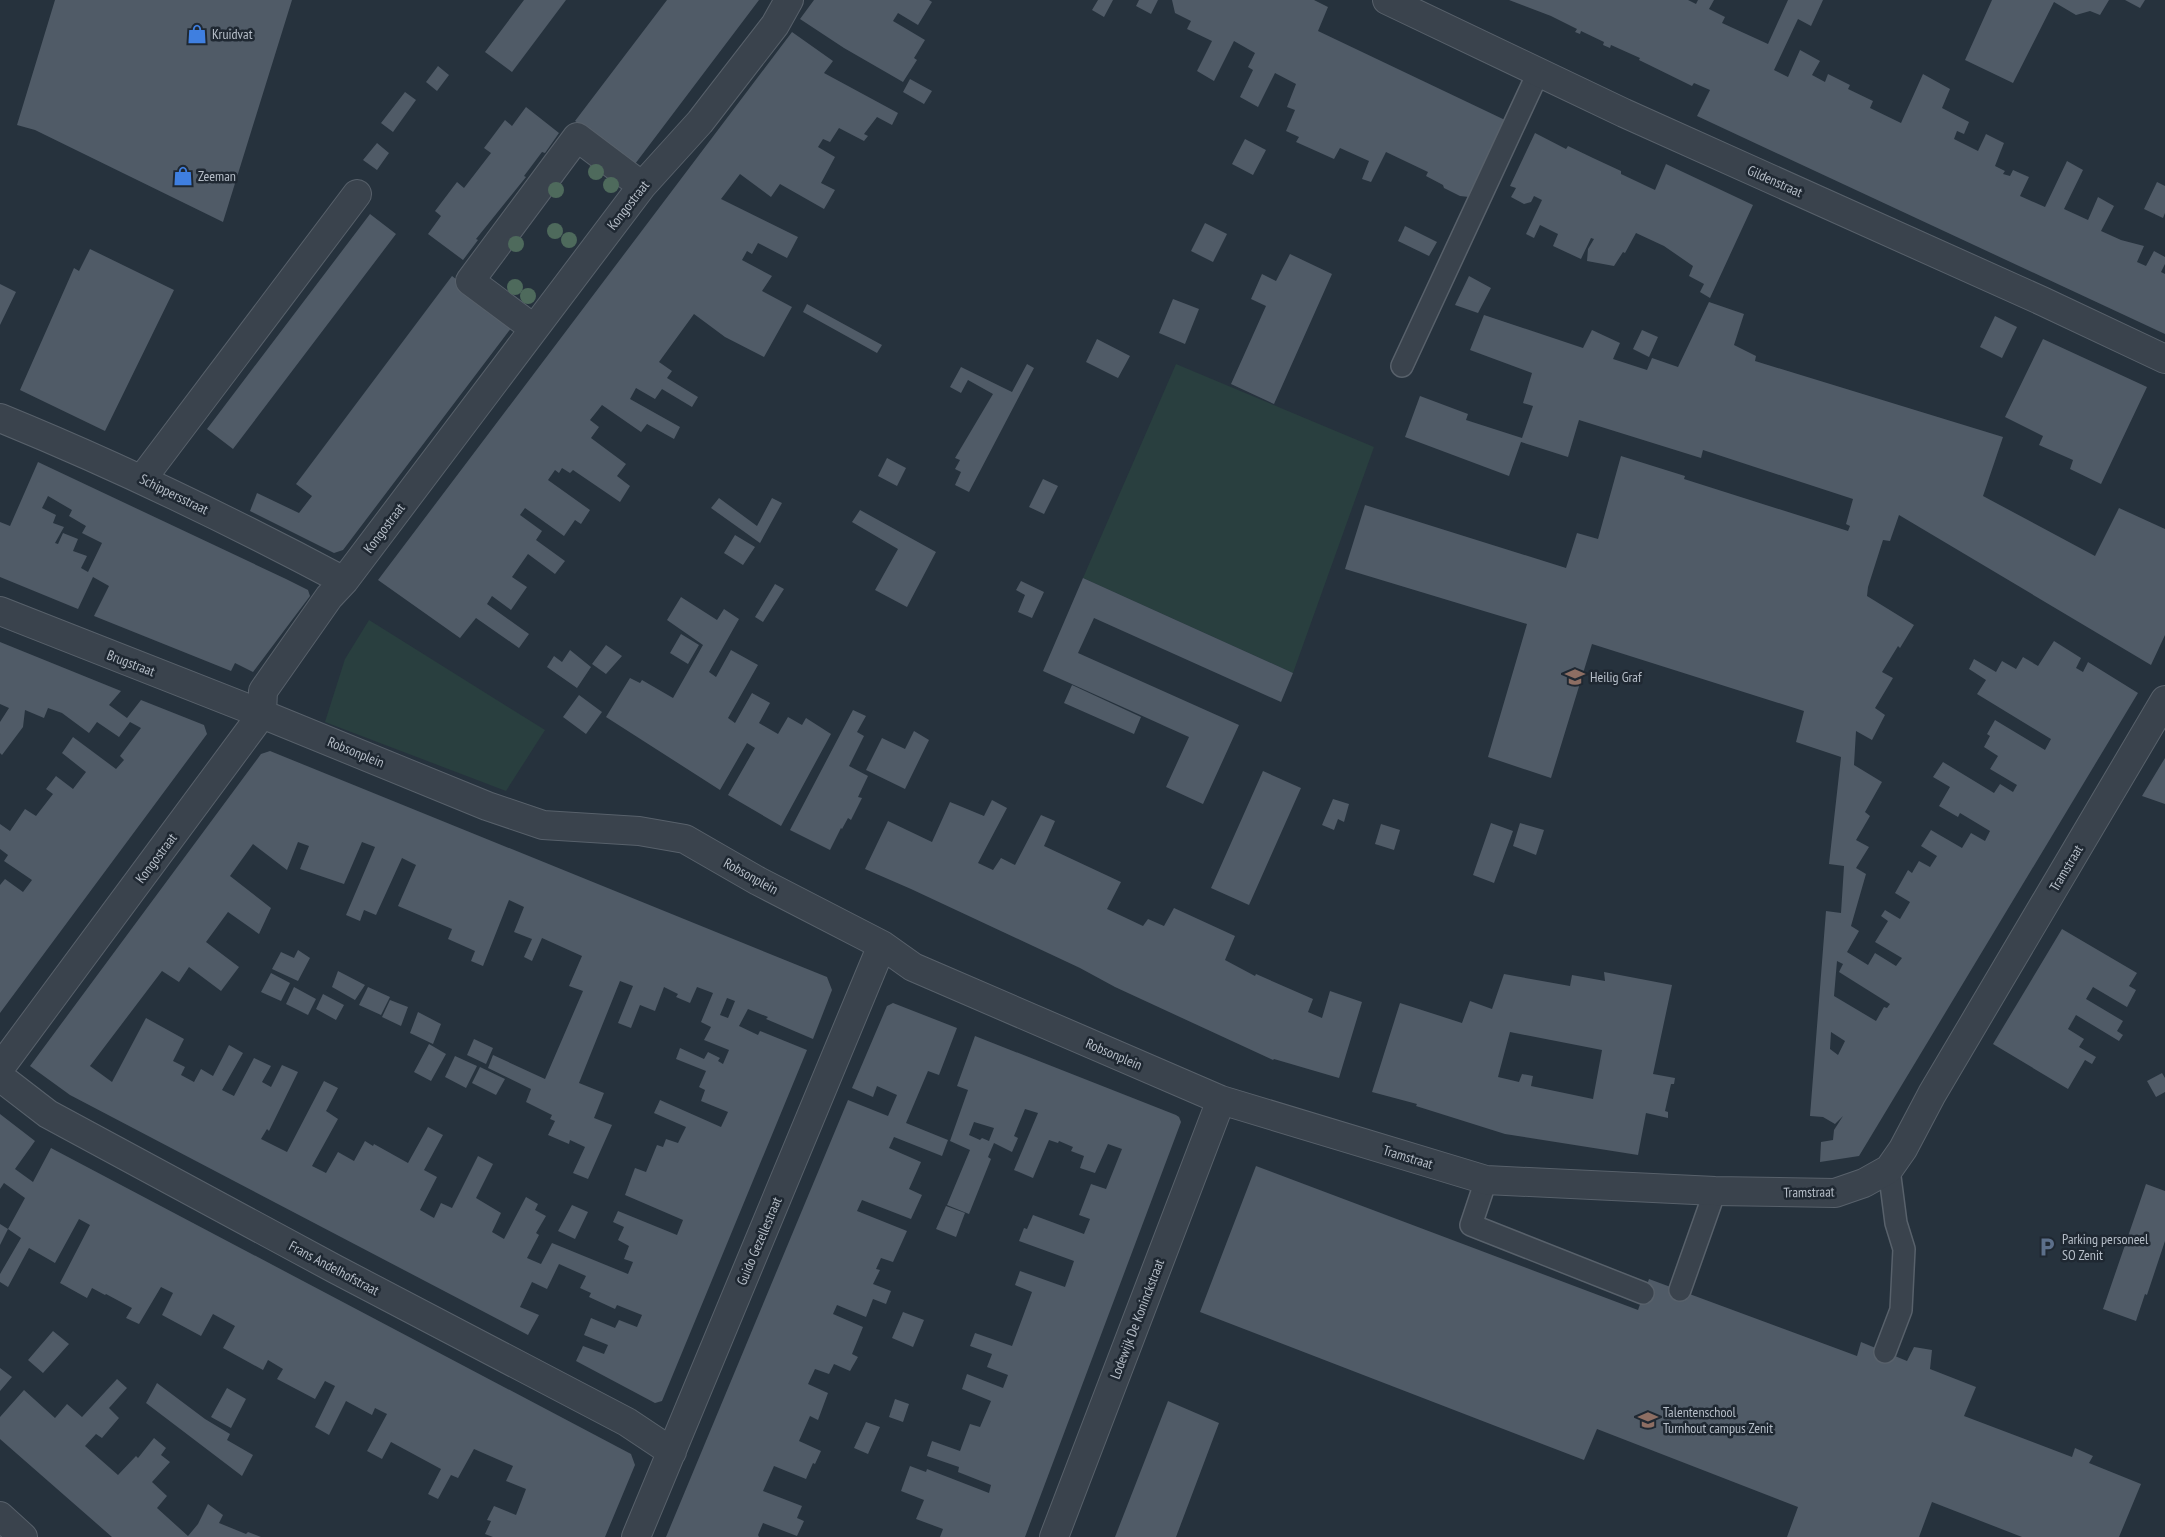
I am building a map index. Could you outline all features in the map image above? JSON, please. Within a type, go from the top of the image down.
[{"type":"street","name":"Kongostraat","points":[[0,1068],[262,714],[263,691],[328,597],[344,582],[533,328],[642,186],[700,122],[775,25],[788,0]]},
{"type":"street","name":"Gildenstraat","points":[[1387,0],[1538,73],[2042,301],[2165,359]]},
{"type":"street","points":[[533,328],[470,281],[577,137],[642,186]]},
{"type":"street","points":[[142,479],[357,194]]},
{"type":"street","name":"Schippersstraat","points":[[0,418],[142,479],[247,530],[344,582]]},
{"type":"street","name":"Brugstraat","points":[[0,612],[262,714]]},
{"type":"street","name":"Tramstraat","points":[[1221,1100],[1486,1180],[1716,1191],[1835,1193],[1864,1183],[1889,1169],[1904,1149],[1932,1094],[2165,700]]},
{"type":"street","name":"Robsonplein","points":[[262,714],[487,806],[543,825],[639,831],[685,839],[758,881],[882,945],[913,967],[1221,1100]]},
{"type":"street","name":"Guido Gezellestraat","points":[[636,1537],[882,945]]},
{"type":"street","name":"Frans Andelhofstraat","points":[[0,1077],[48,1114],[326,1264],[627,1422],[672,1452]]},
{"type":"street","name":"Lodewijk De Koninckstraat","points":[[1054,1537],[1221,1100]]},
{"type":"street","points":[[0,1516],[23,1537]]},
{"type":"lane","points":[[1402,366],[1538,73]]},
{"type":"lane","points":[[1885,1352],[1901,1310],[1904,1249],[1896,1223],[1889,1169]]},
{"type":"lane","points":[[1486,1180],[1471,1225],[1643,1293]]},
{"type":"lane","points":[[1680,1290],[1716,1191]]},
{"type":"green space","points":[[1176,364],[1374,447],[1293,673],[1083,578]]},
{"type":"green space","points":[[369,620],[545,730],[506,791],[325,722],[345,659]]},
{"type":"building","points":[[55,0],[292,0],[223,222],[35,130],[17,125]]},
{"type":"building","points":[[524,0],[566,0],[512,72],[485,52]]},
{"type":"building","points":[[667,0],[759,0],[635,164],[575,121]]},
{"type":"building","points":[[814,0],[929,0],[932,2],[918,25],[898,13],[893,21],[925,40],[914,58],[917,60],[903,82],[844,48],[800,19]]},
{"type":"building","points":[[1098,0],[1113,0],[1104,17],[1092,10]]},
{"type":"building","points":[[1139,0],[1158,0],[1151,14],[1136,6]]},
{"type":"building","points":[[1172,0],[1314,0],[1328,7],[1318,31],[1505,120],[1469,197],[1460,196],[1444,188],[1443,185],[1426,176],[1428,172],[1386,152],[1371,182],[1362,179],[1369,161],[1340,148],[1334,159],[1296,142],[1299,137],[1286,131],[1295,110],[1287,107],[1296,84],[1275,73],[1258,107],[1240,97],[1253,70],[1248,67],[1255,53],[1234,41],[1214,81],[1197,71],[1212,41],[1187,29],[1191,21],[1175,13]]},
{"type":"building","points":[[1509,0],[1688,0],[1696,4],[1698,0],[1714,0],[1709,9],[1725,17],[1722,23],[1768,44],[1788,0],[1823,0],[1811,26],[1798,19],[1774,70],[1788,77],[1800,50],[1820,61],[1812,75],[1825,82],[1828,74],[1850,85],[1848,89],[1873,101],[1870,108],[1901,123],[1923,74],[1950,89],[1942,108],[1969,122],[1964,134],[1957,131],[1954,139],[1978,151],[1986,134],[2004,143],[1995,166],[2005,171],[2003,174],[2010,176],[2013,170],[2029,177],[2020,196],[2045,207],[2067,161],[2083,170],[2064,209],[2088,220],[2098,197],[2114,206],[2101,231],[2121,240],[2144,246],[2137,262],[2146,266],[2154,251],[2165,257],[2165,264],[2161,272],[2165,274],[2165,334],[1697,116],[1710,90],[1694,83],[1692,86],[1639,60],[1640,58],[1611,45],[1610,48],[1603,45],[1604,42],[1581,31],[1580,34],[1575,32],[1577,29],[1551,16]]},
{"type":"building","points":[[1992,0],[2109,0],[2100,15],[2090,11],[2076,15],[2054,2],[2013,83],[1965,60]]},
{"type":"building","points":[[2125,0],[2145,0],[2140,8]]},
{"type":"building","points":[[792,32],[833,61],[824,73],[898,113],[892,125],[877,117],[864,134],[868,136],[864,141],[839,128],[830,142],[823,139],[818,147],[835,157],[821,183],[835,190],[824,209],[780,184],[771,197],[740,174],[721,199],[798,237],[787,258],[758,243],[752,254],[747,251],[742,260],[772,276],[762,291],[792,307],[764,357],[725,337],[694,314],[659,362],[672,371],[667,378],[698,397],[692,407],[662,389],[655,399],[636,388],[630,399],[680,427],[674,439],[647,424],[641,432],[602,405],[590,420],[599,427],[591,438],[626,464],[617,476],[630,486],[620,502],[573,470],[570,473],[562,468],[559,473],[555,470],[548,480],[590,510],[581,524],[575,520],[564,536],[525,508],[520,515],[542,531],[536,540],[565,561],[555,574],[528,554],[512,577],[527,587],[511,610],[492,596],[487,604],[529,634],[519,648],[476,618],[460,638],[378,580]]},
{"type":"building","points":[[438,66],[449,75],[437,91],[426,82]]},
{"type":"building","points":[[910,79],[932,91],[924,104],[903,92]]},
{"type":"building","points":[[405,92],[416,100],[393,132],[381,123]]},
{"type":"building","points":[[526,107],[559,133],[545,153],[542,152],[524,176],[526,177],[476,239],[478,240],[463,260],[428,234],[441,216],[435,211],[457,182],[464,188],[491,153],[484,148],[505,120],[512,126]]},
{"type":"building","points":[[1535,133],[1566,149],[1568,146],[1621,171],[1621,174],[1655,190],[1666,164],[1753,205],[1710,298],[1700,292],[1704,284],[1689,276],[1693,266],[1664,246],[1636,233],[1625,253],[1623,252],[1614,266],[1587,261],[1588,249],[1594,239],[1591,238],[1581,259],[1553,246],[1558,234],[1540,225],[1534,238],[1526,234],[1542,200],[1534,196],[1531,202],[1524,204],[1511,197],[1516,188],[1510,186]]},
{"type":"building","points":[[1245,139],[1266,150],[1253,175],[1232,164]]},
{"type":"building","points":[[377,143],[389,153],[377,170],[363,160]]},
{"type":"building","points":[[2157,182],[2165,186],[2165,213],[2163,218],[2144,209]]},
{"type":"building","points":[[370,214],[396,234],[233,449],[207,429]]},
{"type":"building","points":[[1205,223],[1227,234],[1213,262],[1191,251]]},
{"type":"building","points":[[1405,226],[1437,242],[1429,256],[1398,241]]},
{"type":"building","points":[[90,249],[174,290],[105,431],[20,390],[74,268],[79,271]]},
{"type":"building","points":[[1290,254],[1332,274],[1274,404],[1231,384],[1266,306],[1251,299],[1262,274],[1276,281]]},
{"type":"building","points":[[452,276],[515,323],[343,550],[334,553],[250,511],[257,493],[299,513],[312,496],[296,484]]},
{"type":"building","points":[[1469,276],[1491,288],[1478,313],[1455,305]]},
{"type":"building","points":[[0,284],[16,292],[0,325]]},
{"type":"building","points":[[1173,299],[1199,309],[1185,344],[1159,333]]},
{"type":"building","points":[[1709,302],[1744,314],[1734,345],[1756,356],[1755,361],[2003,437],[1983,496],[2095,556],[2119,508],[2165,529],[2165,635],[2151,665],[1899,515],[1890,541],[1883,540],[1868,587],[1867,596],[1914,625],[1882,672],[1893,678],[1875,708],[1885,715],[1872,740],[1856,731],[1854,765],[1882,782],[1865,812],[1870,816],[1856,840],[1869,847],[1856,868],[1866,874],[1851,926],[1859,931],[1847,952],[1868,965],[1875,953],[1896,966],[1902,958],[1875,942],[1888,921],[1881,916],[1885,910],[1900,919],[1910,902],[1895,893],[1908,870],[1912,873],[1919,861],[1930,867],[1937,856],[1921,846],[1931,830],[1962,848],[1971,833],[1985,841],[1990,831],[1960,813],[1958,817],[1939,806],[1950,787],[1933,777],[1943,762],[1994,793],[2000,784],[2013,792],[2017,785],[1990,769],[1998,756],[1984,747],[1990,736],[1987,734],[1995,720],[2045,750],[2051,739],[1977,694],[1986,680],[1969,669],[1974,659],[1996,672],[2002,661],[2016,669],[2023,657],[2038,666],[2054,641],[2081,658],[2076,668],[2083,672],[2088,662],[2138,693],[1859,1156],[1820,1162],[1821,1142],[1833,1140],[1834,1130],[1843,1116],[1835,1124],[1823,1117],[1810,1116],[1826,911],[1841,913],[1844,866],[1829,864],[1841,757],[1796,742],[1804,711],[1592,644],[1551,778],[1488,757],[1527,624],[1345,569],[1365,505],[1566,568],[1577,533],[1598,539],[1621,456],[1685,476],[1684,479],[1848,531],[1850,526],[1846,524],[1853,499],[1703,450],[1701,458],[1579,420],[1568,457],[1521,442],[1509,476],[1405,437],[1420,396],[1468,414],[1466,420],[1522,438],[1533,406],[1523,403],[1532,373],[1470,350],[1484,315],[1583,348],[1592,330],[1620,343],[1613,359],[1647,370],[1652,358],[1678,367]],"holes":[[[1837,961],[1843,964],[1839,972],[1890,1004],[1887,1008],[1884,1007],[1876,1021],[1834,996]],[[1831,1032],[1845,1041],[1838,1055],[1830,1049]]]},
{"type":"building","points":[[807,304],[882,345],[877,353],[803,312]]},
{"type":"building","points":[[1995,316],[2017,327],[2002,358],[1980,347]]},
{"type":"building","points":[[1642,330],[1658,337],[1649,357],[1633,349]]},
{"type":"building","points":[[1097,339],[1130,356],[1118,378],[1086,362]]},
{"type":"building","points":[[2043,339],[2147,387],[2101,484],[2070,469],[2073,460],[2039,445],[2043,436],[2005,417]]},
{"type":"building","points":[[1027,364],[1034,368],[969,492],[955,485],[961,472],[955,469],[960,460],[955,458],[993,394],[968,380],[961,393],[950,387],[961,367],[1012,392]]},
{"type":"building","points":[[887,458],[906,468],[897,486],[878,476]]},
{"type":"building","points":[[38,462],[286,579],[308,590],[310,596],[253,672],[235,663],[231,671],[94,616],[109,586],[93,577],[78,609],[0,577],[0,522],[10,526]],"holes":[[[48,496],[72,510],[69,516],[86,526],[82,533],[102,543],[88,572],[81,568],[87,556],[73,551],[78,539],[63,533],[58,544],[55,543],[64,527],[53,523],[56,515],[42,508]]]},
{"type":"building","points":[[1043,479],[1058,486],[1044,514],[1029,507]]},
{"type":"building","points":[[719,498],[757,526],[772,498],[782,503],[760,543],[711,508]]},
{"type":"building","points":[[860,510],[936,552],[907,607],[875,590],[898,549],[852,522]]},
{"type":"building","points":[[735,535],[755,547],[743,565],[724,553]]},
{"type":"building","points":[[1083,578],[1293,673],[1281,702],[1094,618],[1078,653],[1239,725],[1203,804],[1166,787],[1189,737],[1043,671]]},
{"type":"building","points":[[1021,581],[1044,592],[1032,618],[1018,612],[1025,595],[1016,590]]},
{"type":"building","points":[[775,584],[784,589],[763,622],[755,617]]},
{"type":"building","points":[[681,597],[717,620],[724,609],[739,619],[709,672],[716,677],[731,650],[758,665],[728,718],[735,723],[752,693],[770,703],[759,723],[778,734],[788,717],[802,725],[806,718],[831,734],[781,826],[728,795],[755,748],[747,743],[720,790],[606,717],[630,678],[640,683],[642,680],[673,698],[703,645],[667,620]]},
{"type":"building","points":[[681,634],[699,645],[688,664],[670,653]]},
{"type":"building","points":[[0,642],[121,691],[109,705],[127,718],[141,700],[204,725],[207,734],[0,1013],[0,885],[5,879],[23,892],[32,880],[4,861],[8,855],[0,849],[0,824],[10,831],[25,809],[36,816],[53,794],[46,789],[56,776],[73,789],[86,772],[62,753],[73,737],[116,769],[124,760],[120,756],[141,728],[130,722],[119,737],[97,722],[89,733],[62,713],[48,708],[44,718],[25,710],[23,727],[2,755],[0,753],[0,722],[9,708],[0,704]]},
{"type":"building","points":[[606,645],[622,656],[606,674],[592,664]]},
{"type":"building","points":[[570,650],[591,667],[577,688],[547,667],[554,656],[562,662]]},
{"type":"building","points":[[1072,685],[1141,717],[1134,734],[1064,703]]},
{"type":"building","points":[[579,695],[602,712],[586,734],[563,717]]},
{"type":"building","points":[[853,710],[866,716],[857,732],[864,736],[849,766],[868,776],[858,797],[862,798],[851,820],[848,818],[841,828],[830,850],[790,830]]},
{"type":"building","points":[[914,731],[929,740],[905,789],[866,770],[882,738],[905,749]]},
{"type":"building","points":[[270,751],[827,977],[832,990],[813,1039],[766,1019],[768,1017],[748,1009],[739,1026],[758,1035],[760,1031],[807,1050],[662,1401],[655,1403],[576,1361],[583,1346],[604,1354],[608,1345],[584,1335],[591,1318],[615,1328],[619,1320],[637,1327],[642,1315],[617,1305],[615,1309],[589,1297],[591,1293],[580,1288],[586,1276],[559,1264],[547,1289],[532,1282],[520,1307],[539,1315],[528,1335],[70,1095],[30,1066],[261,754]],"holes":[[[298,842],[309,846],[300,869],[344,884],[362,842],[375,847],[346,915],[360,921],[364,910],[376,915],[402,858],[416,865],[398,906],[452,929],[448,939],[475,951],[471,961],[483,966],[509,900],[524,907],[514,932],[532,939],[524,957],[532,961],[542,938],[582,956],[569,986],[583,991],[545,1079],[493,1055],[488,1068],[531,1089],[526,1102],[552,1115],[550,1119],[555,1121],[548,1135],[569,1144],[570,1140],[585,1147],[573,1173],[588,1179],[612,1125],[594,1118],[604,1093],[579,1083],[620,981],[633,986],[618,1023],[631,1028],[640,1005],[655,1011],[664,987],[678,994],[676,997],[690,1003],[697,987],[713,993],[701,1022],[711,1027],[704,1040],[729,1050],[723,1064],[718,1061],[720,1058],[708,1052],[704,1059],[680,1048],[676,1059],[706,1071],[699,1087],[705,1090],[701,1101],[728,1112],[721,1127],[660,1100],[654,1113],[686,1127],[678,1143],[666,1139],[663,1147],[657,1145],[646,1172],[635,1168],[625,1195],[683,1220],[677,1235],[618,1211],[613,1222],[624,1227],[618,1240],[629,1246],[624,1259],[633,1262],[628,1274],[552,1243],[541,1264],[527,1258],[539,1235],[536,1233],[546,1216],[535,1210],[538,1204],[526,1197],[504,1239],[492,1232],[501,1213],[476,1198],[493,1164],[478,1156],[452,1208],[441,1203],[434,1218],[420,1210],[437,1177],[424,1170],[443,1135],[428,1127],[408,1163],[365,1141],[354,1161],[338,1152],[326,1173],[312,1166],[338,1119],[326,1111],[338,1088],[324,1081],[287,1152],[261,1139],[267,1129],[269,1131],[298,1072],[282,1065],[271,1087],[262,1082],[271,1066],[254,1058],[234,1096],[222,1090],[243,1053],[229,1045],[213,1076],[201,1069],[194,1082],[181,1075],[185,1067],[173,1061],[184,1039],[146,1018],[112,1082],[90,1066],[162,971],[179,982],[189,967],[221,991],[239,967],[206,942],[228,912],[259,934],[271,908],[230,876],[253,844],[287,870]],[[727,998],[735,1001],[728,1018],[720,1015]]]},
{"type":"building","points":[[2165,758],[2165,804],[2142,796]]},
{"type":"building","points":[[1263,771],[1301,788],[1249,905],[1211,888]]},
{"type":"building","points":[[1333,799],[1349,804],[1344,822],[1338,819],[1334,830],[1322,825]]},
{"type":"building","points":[[992,800],[1007,808],[978,863],[993,870],[1001,858],[1015,865],[1041,815],[1055,821],[1044,846],[1121,882],[1107,909],[1143,926],[1148,919],[1164,926],[1174,908],[1235,936],[1225,960],[1255,976],[1256,974],[1313,999],[1308,1012],[1322,1018],[1330,991],[1362,1002],[1339,1078],[1273,1060],[865,869],[888,821],[932,842],[950,802],[984,816]]},
{"type":"building","points":[[1491,823],[1513,831],[1494,883],[1473,875]]},
{"type":"building","points":[[1520,823],[1544,830],[1536,855],[1513,846]]},
{"type":"building","points":[[1381,824],[1400,830],[1394,850],[1375,844]]},
{"type":"building","points":[[2062,929],[2137,973],[2129,986],[2136,990],[2127,1007],[2093,987],[2086,999],[2123,1021],[2117,1031],[2123,1035],[2119,1041],[2076,1015],[2068,1029],[2084,1039],[2079,1047],[2096,1057],[2092,1064],[2085,1060],[2068,1089],[1993,1044]]},
{"type":"building","points":[[298,950],[310,958],[298,981],[272,969],[281,952],[294,958]]},
{"type":"building","points":[[338,971],[365,985],[355,1000],[332,987]]},
{"type":"building","points":[[1604,972],[1672,985],[1653,1074],[1675,1078],[1674,1084],[1671,1084],[1665,1111],[1668,1112],[1668,1118],[1646,1113],[1638,1155],[1505,1134],[1416,1106],[1417,1104],[1372,1092],[1400,1003],[1462,1023],[1470,1001],[1492,1009],[1504,974],[1570,986],[1572,975],[1605,981]],"holes":[[[1510,1032],[1602,1050],[1593,1099],[1531,1086],[1533,1076],[1522,1074],[1519,1082],[1498,1077]]]},
{"type":"building","points":[[271,973],[290,983],[281,1001],[261,992]]},
{"type":"building","points":[[294,987],[316,999],[308,1015],[286,1004]]},
{"type":"building","points":[[368,987],[390,997],[381,1015],[359,1005]]},
{"type":"building","points":[[323,994],[344,1005],[336,1020],[316,1009]]},
{"type":"building","points":[[390,1000],[408,1007],[401,1026],[382,1017]]},
{"type":"building","points":[[893,1003],[957,1028],[939,1075],[928,1071],[906,1123],[948,1140],[942,1156],[894,1137],[889,1148],[921,1162],[909,1189],[922,1195],[911,1219],[862,1200],[857,1211],[907,1231],[893,1262],[881,1258],[876,1269],[880,1270],[873,1284],[891,1291],[886,1304],[873,1299],[866,1317],[837,1305],[833,1314],[863,1327],[852,1354],[858,1357],[850,1371],[834,1364],[829,1374],[815,1369],[808,1384],[828,1393],[818,1420],[810,1416],[799,1441],[821,1451],[815,1464],[813,1463],[806,1479],[774,1466],[763,1491],[802,1506],[797,1518],[804,1521],[797,1536],[763,1523],[758,1535],[759,1537],[666,1537],[848,1100],[888,1116],[897,1095],[877,1086],[873,1097],[852,1088],[887,1006]]},
{"type":"building","points":[[418,1012],[441,1024],[433,1044],[410,1033]]},
{"type":"building","points":[[975,1036],[1176,1115],[1181,1122],[1025,1537],[940,1537],[943,1529],[916,1519],[924,1500],[901,1491],[910,1466],[926,1472],[927,1469],[989,1493],[991,1485],[958,1472],[959,1467],[927,1456],[932,1441],[960,1451],[970,1424],[980,1427],[991,1401],[962,1389],[967,1374],[1003,1388],[1008,1375],[987,1367],[992,1354],[970,1346],[975,1333],[1012,1346],[1032,1292],[1015,1285],[1020,1271],[1065,1287],[1074,1261],[1019,1241],[1024,1228],[1027,1229],[1033,1215],[1084,1234],[1090,1219],[1079,1215],[1091,1184],[1106,1189],[1122,1149],[1108,1144],[1095,1173],[1080,1168],[1084,1156],[1071,1151],[1073,1147],[1059,1141],[1058,1143],[1049,1140],[1033,1178],[1014,1170],[1038,1113],[1025,1109],[1014,1136],[1018,1138],[1012,1152],[994,1143],[988,1157],[991,1159],[969,1214],[947,1205],[970,1150],[950,1141],[968,1090],[957,1086]],"holes":[[[974,1122],[994,1128],[989,1141],[982,1138],[980,1140],[969,1135]]]},
{"type":"building","points":[[474,1039],[493,1048],[486,1064],[467,1055]]},
{"type":"building","points":[[429,1044],[446,1054],[431,1081],[414,1072]]},
{"type":"building","points":[[455,1056],[477,1066],[466,1088],[445,1077]]},
{"type":"building","points":[[480,1067],[505,1079],[496,1095],[472,1083]]},
{"type":"building","points":[[2162,1073],[2165,1078],[2165,1092],[2156,1097],[2147,1081]]},
{"type":"building","points":[[0,1114],[35,1141],[15,1169],[33,1182],[51,1148],[631,1454],[635,1465],[605,1537],[493,1537],[485,1534],[491,1521],[487,1520],[494,1506],[516,1515],[526,1489],[506,1481],[513,1466],[474,1449],[458,1478],[451,1475],[438,1499],[428,1494],[441,1469],[391,1442],[382,1459],[367,1451],[387,1414],[375,1408],[372,1415],[346,1401],[329,1435],[315,1427],[335,1386],[325,1381],[315,1399],[277,1379],[283,1369],[268,1360],[263,1370],[223,1348],[235,1326],[213,1314],[201,1336],[162,1315],[173,1293],[161,1287],[139,1324],[126,1318],[132,1308],[106,1294],[92,1288],[87,1298],[60,1283],[90,1225],[79,1219],[55,1263],[29,1248],[8,1287],[0,1282],[0,1274],[21,1238],[8,1229],[25,1198],[4,1183],[0,1189]]},
{"type":"building","points":[[1256,1166],[1638,1310],[1649,1279],[1857,1356],[1861,1342],[1907,1361],[1914,1347],[1932,1350],[1930,1369],[1976,1387],[1964,1416],[2072,1457],[2075,1448],[2093,1456],[2089,1463],[2141,1484],[2119,1537],[2022,1537],[1932,1502],[1919,1537],[1787,1537],[1798,1507],[1597,1429],[1584,1460],[1200,1312]]},
{"type":"building","points":[[2146,1184],[2165,1191],[2165,1241],[2136,1321],[2103,1309]]},
{"type":"building","points":[[572,1205],[588,1212],[575,1239],[558,1231]]},
{"type":"building","points":[[946,1206],[965,1213],[956,1237],[936,1229]]},
{"type":"building","points":[[0,1224],[8,1229],[0,1245]]},
{"type":"building","points":[[903,1312],[924,1320],[913,1347],[892,1338]]},
{"type":"building","points":[[53,1331],[69,1344],[43,1373],[28,1360]]},
{"type":"building","points":[[0,1368],[12,1377],[0,1391]]},
{"type":"building","points":[[117,1379],[127,1388],[109,1408],[119,1418],[102,1438],[96,1434],[85,1446],[118,1475],[136,1456],[138,1458],[154,1438],[166,1448],[161,1455],[170,1462],[152,1482],[167,1496],[157,1508],[188,1536],[198,1524],[208,1504],[223,1515],[219,1523],[246,1534],[248,1532],[261,1537],[112,1537],[0,1439],[0,1417],[24,1390],[55,1418],[67,1404],[82,1417]]},
{"type":"building","points":[[157,1383],[205,1419],[230,1434],[227,1440],[253,1455],[242,1476],[146,1403]]},
{"type":"building","points":[[227,1388],[246,1399],[231,1428],[211,1417]]},
{"type":"building","points":[[895,1399],[909,1404],[903,1422],[889,1417]]},
{"type":"building","points":[[1168,1401],[1219,1423],[1176,1537],[1115,1537]]},
{"type":"building","points":[[866,1422],[880,1427],[868,1454],[854,1448]]},
{"type":"place","name":"Kruidvat","points":[[197,34]]},
{"type":"place","name":"Zeeman","points":[[183,176]]},
{"type":"place","name":"Heilig Graf","points":[[1575,677]]},
{"type":"place","name":"Parking personeel SO Zenit","points":[[2047,1247]]},
{"type":"place","name":"Talentenschool Turnhout campus Zenit","points":[[1648,1420]]}]
